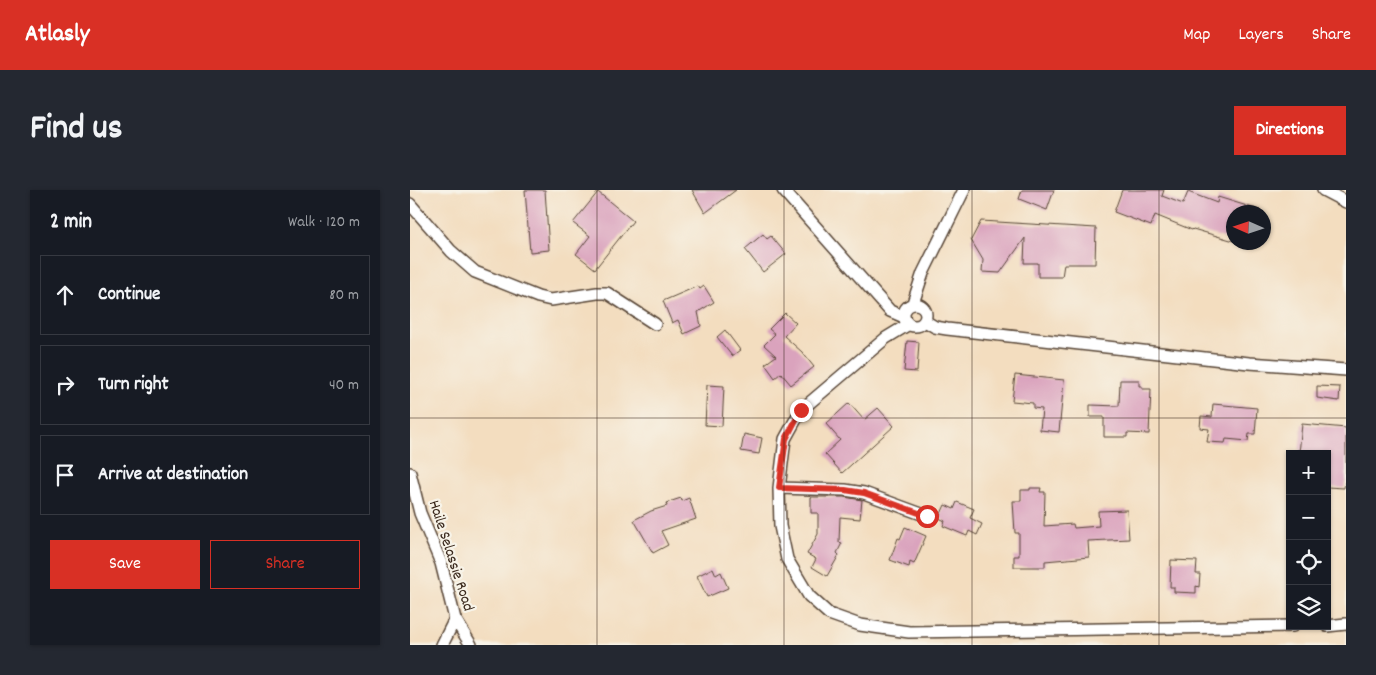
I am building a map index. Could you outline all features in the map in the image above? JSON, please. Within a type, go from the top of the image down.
[{"type":"street","points":[[783,190],[890,312],[918,326],[925,321],[927,312],[918,303],[913,303]]},
{"type":"street","points":[[964,190],[923,274],[913,303],[906,308],[906,321],[801,410],[786,439],[779,488],[780,526],[787,559],[808,596],[830,614],[860,624],[909,632],[1286,626]]},
{"type":"street","points":[[1323,190],[1346,202]]},
{"type":"street","points":[[410,204],[451,251],[475,272],[538,297],[551,300],[597,292],[607,293],[655,324]]},
{"type":"street","points":[[925,321],[947,329],[1109,349],[1249,363],[1346,370]]},
{"type":"street","name":"Haile Selassie Road","points":[[410,473],[420,513],[441,563],[455,619],[471,645]]},
{"type":"street","points":[[779,488],[845,490],[864,493],[927,516]]},
{"type":"street","points":[[442,645],[455,619]]},
{"type":"street","points":[[1331,626],[1346,624]]},
{"type":"building","points":[[525,190],[545,190],[549,250],[530,252]]},
{"type":"building","points":[[692,190],[736,190],[705,213]]},
{"type":"building","points":[[1022,190],[1054,190],[1047,210],[1019,199]]},
{"type":"building","points":[[1122,190],[1164,190],[1162,196],[1183,204],[1188,192],[1217,203],[1218,197],[1244,205],[1226,205],[1226,239],[1192,230],[1155,215],[1151,226],[1114,212]]},
{"type":"building","points":[[598,192],[633,221],[595,269],[576,254],[590,236],[573,223]]},
{"type":"building","points":[[981,221],[1096,228],[1095,264],[1064,264],[1062,277],[1038,277],[1038,263],[1024,263],[1025,238],[1000,273],[982,272],[983,260],[971,240]]},
{"type":"building","points":[[763,234],[767,239],[771,236],[786,254],[763,272],[745,249]]},
{"type":"building","points":[[698,286],[700,289],[704,286],[714,302],[698,312],[701,326],[684,334],[678,320],[672,323],[663,301]]},
{"type":"building","points":[[785,313],[796,323],[784,336],[802,352],[814,367],[791,385],[781,373],[775,378],[765,364],[776,356],[764,345],[775,334],[769,329]]},
{"type":"building","points":[[725,330],[740,350],[732,356],[717,337]]},
{"type":"building","points":[[907,341],[919,342],[917,372],[904,371]]},
{"type":"building","points":[[1015,375],[1064,380],[1059,432],[1040,430],[1042,409],[1033,408],[1033,403],[1012,401]]},
{"type":"building","points":[[1120,380],[1139,380],[1139,386],[1142,386],[1142,389],[1151,389],[1149,434],[1127,433],[1127,437],[1104,437],[1104,417],[1090,417],[1090,405],[1119,406]]},
{"type":"building","points":[[707,385],[724,386],[722,426],[705,425]]},
{"type":"building","points":[[1317,386],[1340,387],[1339,401],[1317,398]]},
{"type":"building","points":[[849,403],[864,420],[878,408],[894,426],[842,473],[825,454],[840,440],[826,424]]},
{"type":"building","points":[[1213,404],[1257,408],[1255,434],[1249,434],[1248,441],[1226,439],[1225,443],[1207,442],[1209,429],[1200,428],[1201,416],[1212,417]]},
{"type":"building","points":[[1302,424],[1346,428],[1346,482],[1344,488],[1331,487],[1331,450],[1299,450]]},
{"type":"building","points":[[744,434],[762,438],[759,454],[741,451]]},
{"type":"building","points":[[1030,488],[1041,488],[1040,492],[1045,492],[1044,526],[1073,524],[1074,528],[1099,526],[1098,511],[1127,510],[1129,539],[1088,541],[1089,557],[1045,561],[1045,567],[1014,567],[1014,556],[1019,556],[1019,533],[1015,533],[1013,501],[1021,501],[1021,490],[1030,490]]},
{"type":"building","points":[[811,497],[844,497],[862,500],[860,519],[840,517],[839,542],[842,543],[837,553],[839,555],[827,576],[812,567],[816,559],[807,554],[818,534],[818,513],[811,513]]},
{"type":"building","points":[[681,498],[682,501],[689,498],[696,519],[661,531],[668,545],[653,553],[634,520],[651,511],[667,506],[666,503]]},
{"type":"building","points":[[957,502],[974,509],[970,518],[982,524],[977,535],[969,531],[967,536],[943,526],[945,521],[939,518],[945,505],[954,509]]},
{"type":"building","points":[[905,527],[926,536],[914,564],[910,562],[909,567],[890,560],[898,538],[900,539]]},
{"type":"building","points":[[1171,560],[1197,561],[1196,574],[1200,574],[1199,587],[1196,586],[1196,593],[1174,592],[1174,587],[1170,587]]},
{"type":"building","points":[[713,568],[716,575],[721,572],[728,588],[707,597],[697,576]]},
{"type":"route","points":[[801,410],[786,439],[779,488],[845,490],[864,493],[927,516]]}]
